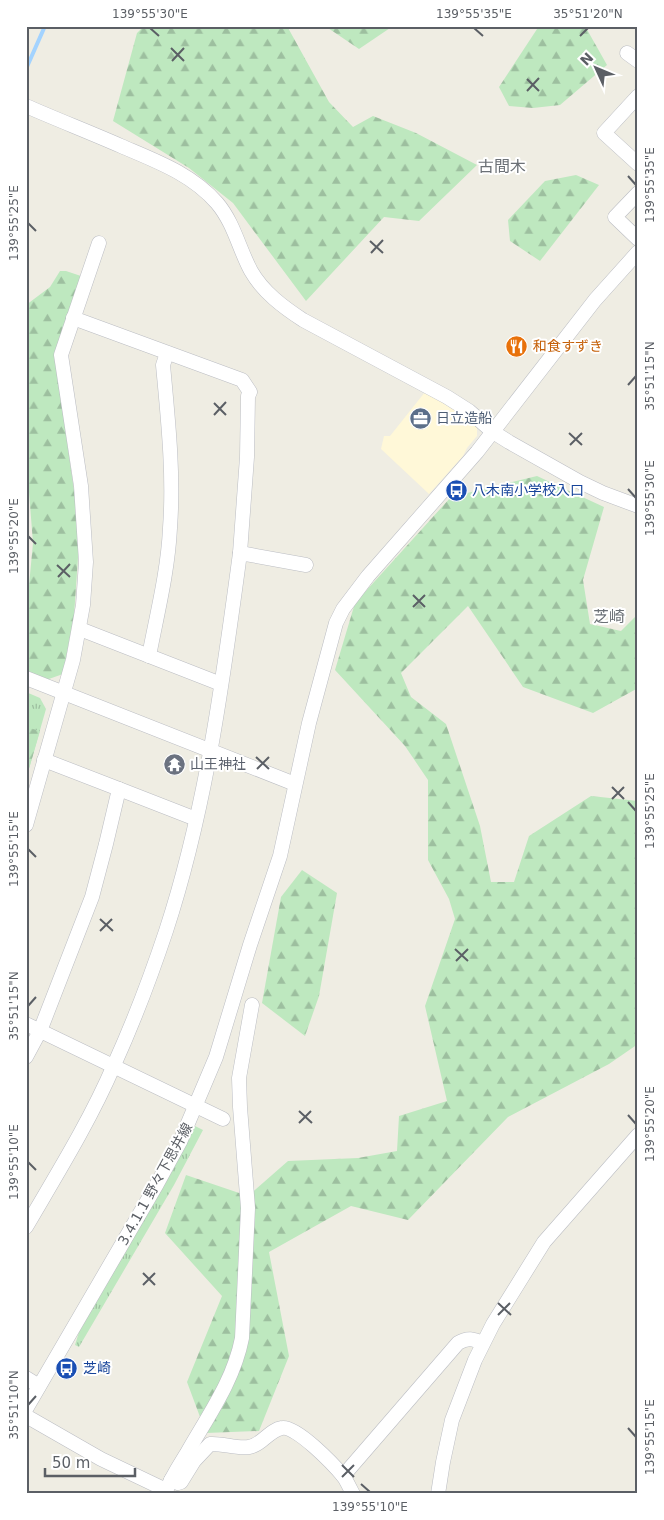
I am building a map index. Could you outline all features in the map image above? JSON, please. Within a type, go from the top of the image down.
[{"type":"street","points":[[638,96],[604,133],[638,164]]},
{"type":"street","points":[[26,106],[141,154],[188,177],[202,187],[225,214],[251,271],[261,285],[284,308],[447,398],[469,411],[493,432],[580,482],[638,506]]},
{"type":"street","points":[[638,193],[615,217],[638,239]]},
{"type":"street","points":[[26,825],[80,629],[86,553],[81,486],[61,355],[99,243]]},
{"type":"street","name":"3.4.1.1 野々下思井線","points":[[26,1409],[157,1184],[196,1107],[216,1058],[250,945],[280,856],[309,723],[336,623],[343,610],[368,576],[448,487],[595,300],[638,252]]},
{"type":"street","points":[[26,1227],[78,1136],[114,1066],[141,1000],[166,930],[202,795],[210,750],[240,553],[247,457],[248,396],[250,392],[242,380],[73,318]]},
{"type":"street","points":[[149,656],[161,596],[170,530],[172,481],[163,365],[167,353]]},
{"type":"street","points":[[240,553],[306,565]]},
{"type":"street","points":[[80,629],[221,684]]},
{"type":"street","points":[[26,678],[295,784]]},
{"type":"street","points":[[44,760],[196,819]]},
{"type":"street","points":[[26,1057],[40,1030],[92,897],[119,790]]},
{"type":"street","points":[[168,1488],[233,1372],[240,1353],[248,1208],[239,1078],[252,1005]]},
{"type":"street","points":[[26,1024],[223,1119]]},
{"type":"street","points":[[438,1494],[442,1462],[452,1420],[483,1343],[507,1298],[544,1242],[638,1135]]},
{"type":"street","points":[[343,1476],[458,1343],[466,1338],[472,1338],[483,1343]]},
{"type":"street","points":[[26,1378],[39,1386]]},
{"type":"street","points":[[26,1416],[101,1458],[168,1488]]},
{"type":"street","points":[[168,1488],[181,1482],[194,1462],[210,1444],[239,1447],[255,1446],[278,1428],[286,1427],[295,1431],[306,1440],[343,1476],[353,1494]]},
{"type":"shaded area","points":[[425,392],[451,407],[477,426],[477,436],[463,456],[429,494],[381,449],[384,436],[390,436]]},
{"type":"green space","points":[[144,26],[287,26],[329,102],[353,127],[373,116],[416,133],[477,165],[419,221],[384,217],[306,301],[233,203],[189,168],[113,121],[137,33]]},
{"type":"green space","points":[[325,26],[393,26],[359,49]]},
{"type":"green space","points":[[539,26],[585,26],[607,65],[560,105],[533,108],[509,106],[499,87]]},
{"type":"green space","points":[[576,175],[599,185],[540,261],[510,241],[508,220],[545,181]]},
{"type":"green space","points":[[60,271],[81,276],[55,357],[76,504],[79,543],[74,616],[63,674],[46,680],[26,672],[26,617],[33,543],[26,454],[26,305],[50,287]]},
{"type":"green space","points":[[537,476],[604,507],[583,580],[590,624],[621,631],[638,614],[638,688],[593,713],[523,687],[468,606],[401,673],[411,697],[446,724],[480,826],[491,882],[514,882],[529,836],[591,796],[638,801],[638,1044],[609,1064],[508,1117],[408,1220],[351,1206],[269,1252],[289,1356],[259,1431],[206,1433],[187,1382],[222,1296],[165,1233],[186,1175],[248,1196],[288,1161],[358,1158],[397,1151],[399,1116],[447,1101],[425,1006],[455,919],[449,899],[428,860],[428,780],[405,746],[335,670],[355,603],[451,497]]},
{"type":"green space","points":[[26,692],[40,698],[46,709],[26,779]]},
{"type":"green space","points":[[26,727],[40,731],[26,779]]},
{"type":"green space","points":[[302,870],[337,893],[319,996],[305,1036],[262,1003],[281,897]]},
{"type":"green space","points":[[195,1126],[203,1130],[174,1185],[79,1347],[75,1345],[79,1332],[170,1175]]},
{"type":"waterway","points":[[26,69],[45,26]]},
{"type":"place","name":"和食すずき","points":[[517,346]]},
{"type":"place","name":"日立造船","points":[[420,418]]},
{"type":"place","name":"八木南小学校入口","points":[[456,490]]},
{"type":"place","name":"山王神社","points":[[174,764]]},
{"type":"place","name":"芝崎","points":[[67,1368]]},
{"type":"district","name":"古間木","points":[[502,166]]},
{"type":"district","name":"芝崎","points":[[609,616]]}]
